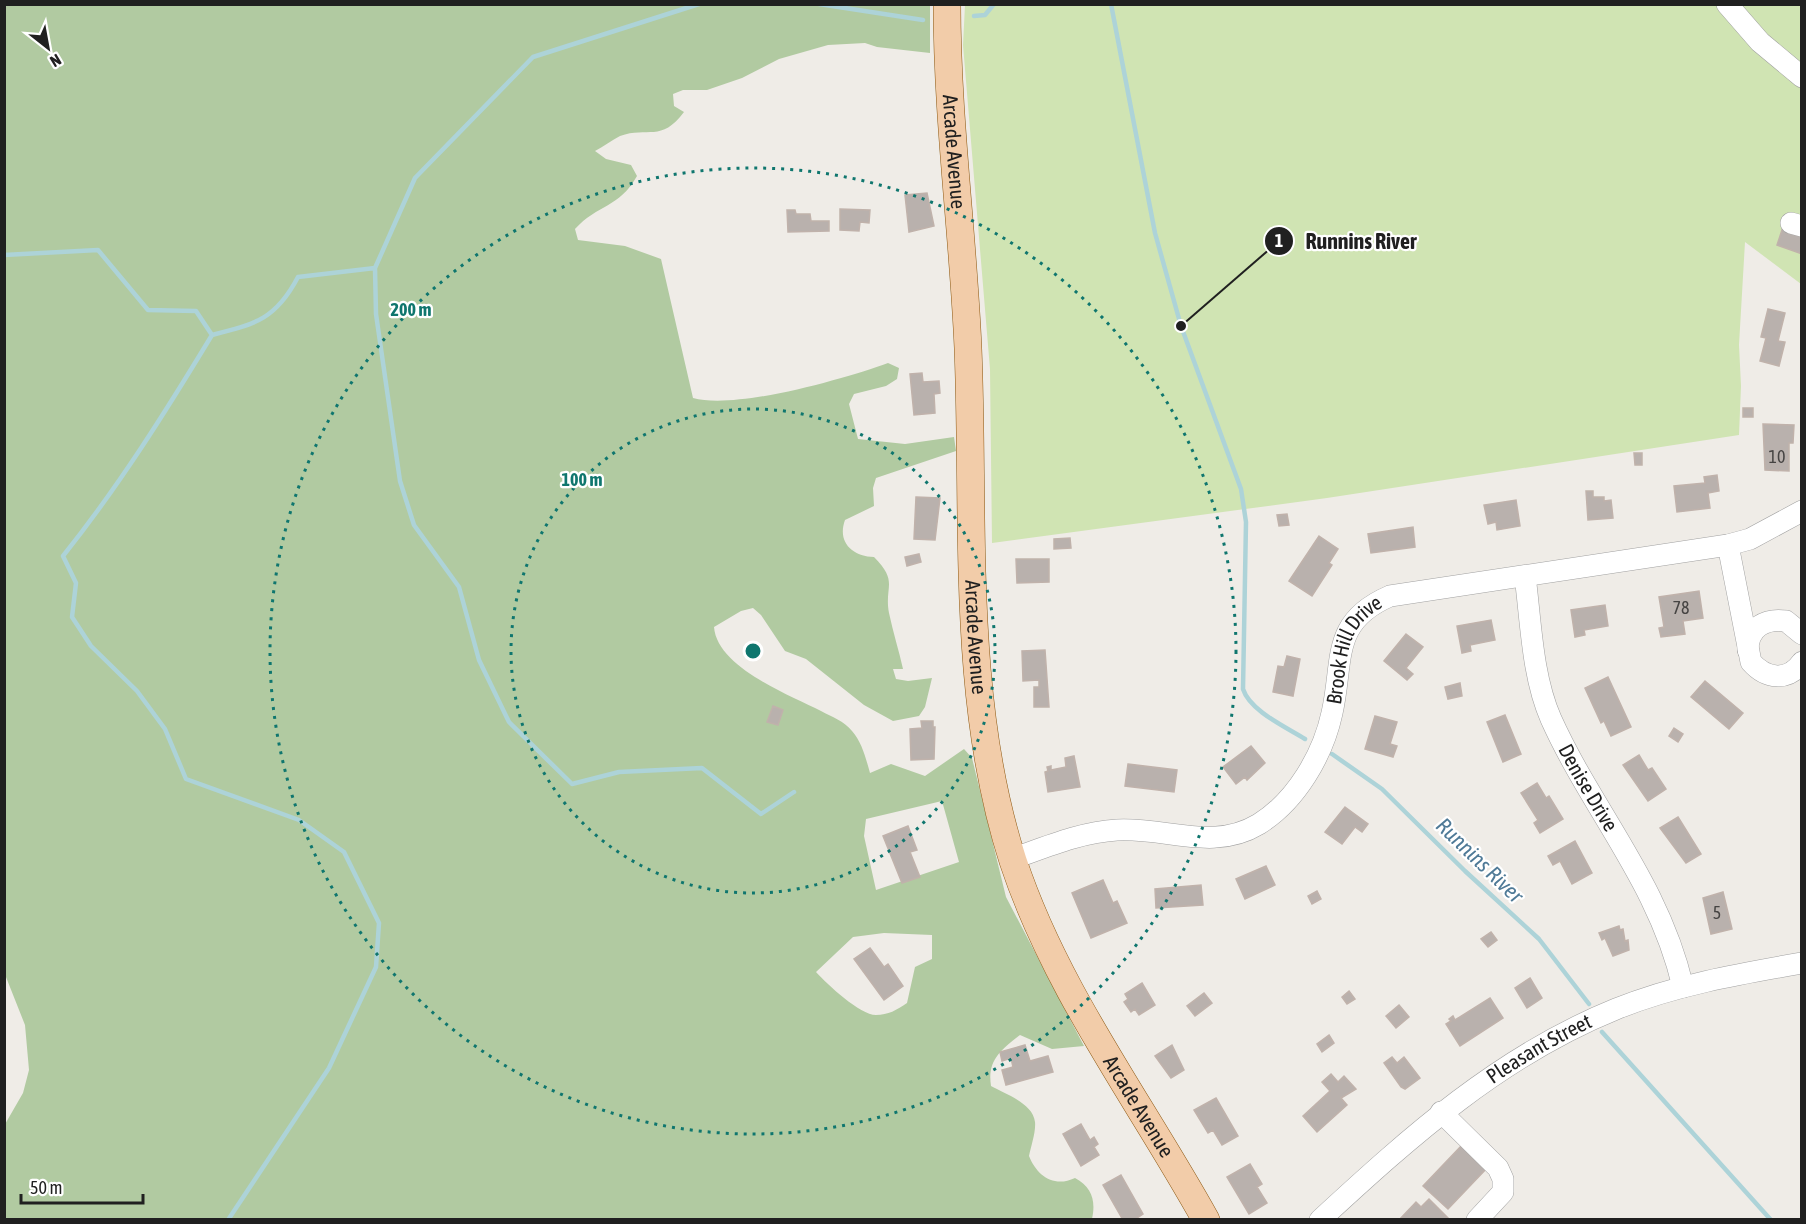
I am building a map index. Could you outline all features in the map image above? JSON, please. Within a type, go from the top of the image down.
[{"type":"main road","name":"Arcade Avenue","points":[[947,4],[947,82],[968,345],[974,644],[990,763],[1012,859],[1032,913],[1058,968],[1206,1220]]},
{"type":"street","points":[[1727,4],[1760,42],[1802,77]]},
{"type":"street","name":"Brook Hill Drive","points":[[1012,859],[1095,832],[1138,830],[1212,839],[1243,832],[1257,825],[1288,799],[1318,753],[1332,716],[1344,637],[1361,613],[1390,596],[1728,545],[1750,539],[1802,511]]},
{"type":"street","points":[[1728,545],[1748,653],[1758,670],[1776,677],[1793,672],[1802,662]]},
{"type":"street","name":"Denise Drive","points":[[1525,576],[1540,682],[1550,717],[1652,897],[1673,945],[1683,987]]},
{"type":"street","points":[[1737,593],[1756,613],[1794,625],[1802,634]]},
{"type":"street","points":[[1748,653],[1752,634],[1758,626],[1777,619]]},
{"type":"street","name":"Pleasant Street","points":[[1320,1220],[1441,1112],[1496,1071],[1536,1047],[1617,1009],[1683,987],[1802,963]]},
{"type":"street","points":[[1441,1112],[1498,1168],[1503,1179],[1503,1192],[1478,1220]]},
{"type":"green space","points":[[5,5],[930,5],[930,53],[877,47],[865,43],[828,45],[779,59],[742,78],[707,90],[683,90],[673,94],[674,106],[684,112],[676,122],[661,131],[620,136],[595,151],[606,159],[631,165],[637,176],[616,200],[575,229],[578,240],[625,246],[661,259],[693,398],[712,401],[735,400],[790,391],[888,363],[899,368],[897,379],[886,386],[854,394],[849,404],[858,439],[905,444],[954,437],[956,451],[876,478],[873,488],[874,506],[845,520],[843,528],[843,535],[848,546],[859,554],[874,557],[886,572],[889,584],[889,613],[903,669],[893,669],[896,679],[908,681],[932,678],[925,707],[919,716],[893,721],[864,705],[806,659],[785,651],[761,615],[753,608],[741,611],[714,627],[718,641],[727,655],[741,667],[774,688],[834,717],[849,728],[861,745],[870,773],[891,764],[925,776],[964,749],[972,758],[1006,897],[1084,1046],[1052,1049],[1020,1035],[1001,1051],[993,1062],[991,1086],[1029,1109],[1035,1122],[1029,1156],[1032,1163],[1042,1174],[1053,1181],[1060,1182],[1075,1178],[1081,1182],[1089,1190],[1093,1200],[1092,1219],[5,1219],[4,1126],[23,1093],[29,1070],[25,1025],[4,972]],"holes":[[[942,801],[959,862],[876,890],[864,836],[866,819]],[[884,933],[932,935],[932,959],[915,967],[907,1003],[892,1012],[876,1015],[869,1014],[853,1005],[816,972],[853,937]]]},
{"type":"green space","points":[[965,5],[1801,5],[1801,284],[1745,242],[1739,345],[1741,386],[1739,435],[1327,498],[992,543],[990,369],[963,45]]},
{"type":"building","points":[[927,193],[934,226],[909,232],[905,195]]},
{"type":"building","points":[[840,209],[870,210],[869,223],[860,222],[859,231],[840,230]]},
{"type":"building","points":[[787,210],[795,210],[796,214],[810,214],[811,221],[829,221],[829,231],[788,232]]},
{"type":"building","points":[[1783,227],[1802,233],[1802,254],[1777,245]]},
{"type":"building","points":[[1768,309],[1785,313],[1778,341],[1785,342],[1779,366],[1760,361],[1766,338],[1761,337]]},
{"type":"building","points":[[922,373],[923,382],[939,381],[940,393],[934,394],[935,413],[914,415],[910,374]]},
{"type":"building","points":[[1743,408],[1753,408],[1753,417],[1743,417]]},
{"type":"building","points":[[1763,424],[1794,425],[1793,443],[1789,443],[1789,471],[1765,470]]},
{"type":"building","points":[[1634,453],[1642,453],[1642,465],[1635,465]]},
{"type":"building","points":[[1717,475],[1719,491],[1708,493],[1710,508],[1677,512],[1674,486],[1705,483],[1704,477]]},
{"type":"building","points":[[1586,491],[1593,491],[1593,497],[1604,497],[1604,501],[1611,500],[1613,518],[1588,520]]},
{"type":"building","points":[[916,497],[940,498],[935,540],[914,539]]},
{"type":"building","points":[[1516,500],[1520,526],[1497,530],[1496,522],[1488,524],[1484,505]]},
{"type":"building","points":[[1287,514],[1289,525],[1279,526],[1277,515]]},
{"type":"building","points":[[1413,527],[1415,547],[1371,553],[1368,534]]},
{"type":"building","points":[[1319,536],[1338,549],[1329,563],[1332,565],[1312,596],[1289,581]]},
{"type":"building","points":[[1070,538],[1071,548],[1054,549],[1054,539]]},
{"type":"building","points":[[919,554],[921,562],[907,566],[905,557]]},
{"type":"building","points":[[1016,559],[1049,559],[1049,582],[1017,583]]},
{"type":"building","points":[[1699,591],[1703,618],[1683,621],[1685,634],[1661,637],[1659,628],[1664,627],[1659,597]]},
{"type":"building","points":[[1605,605],[1608,626],[1584,630],[1585,635],[1575,637],[1571,610]]},
{"type":"building","points":[[1491,620],[1495,640],[1470,645],[1471,651],[1462,653],[1457,626]]},
{"type":"building","points":[[1406,634],[1423,647],[1406,668],[1413,674],[1407,680],[1384,661]]},
{"type":"building","points":[[1045,650],[1049,707],[1034,707],[1034,687],[1039,687],[1039,680],[1023,681],[1022,651]]},
{"type":"building","points":[[1287,656],[1300,659],[1293,696],[1273,692],[1278,666],[1284,667]]},
{"type":"building","points":[[1608,677],[1631,727],[1611,736],[1604,721],[1601,723],[1585,688]]},
{"type":"building","points":[[1705,681],[1743,713],[1729,729],[1691,697]]},
{"type":"building","points":[[1460,683],[1462,696],[1448,699],[1445,687]]},
{"type":"building","points":[[773,706],[783,710],[778,725],[767,722]]},
{"type":"building","points":[[1505,715],[1521,754],[1503,762],[1487,722]]},
{"type":"building","points":[[1375,716],[1397,722],[1390,744],[1397,746],[1393,757],[1365,749]]},
{"type":"building","points":[[921,721],[933,721],[933,727],[935,727],[934,759],[911,760],[910,729],[922,728]]},
{"type":"building","points":[[1674,728],[1683,734],[1678,742],[1669,736]]},
{"type":"building","points":[[1251,746],[1265,763],[1247,780],[1245,777],[1236,784],[1223,767]]},
{"type":"building","points":[[1639,755],[1648,770],[1652,768],[1666,789],[1648,801],[1623,765]]},
{"type":"building","points":[[1074,756],[1080,787],[1048,792],[1045,772],[1048,771],[1047,767],[1051,766],[1051,770],[1066,767],[1065,758]]},
{"type":"building","points":[[1128,764],[1177,770],[1174,792],[1125,786]]},
{"type":"building","points":[[1537,783],[1546,798],[1549,796],[1563,819],[1540,833],[1534,823],[1538,820],[1521,793]]},
{"type":"building","points":[[1345,807],[1368,824],[1362,832],[1355,827],[1342,844],[1325,832]]},
{"type":"building","points":[[1678,817],[1701,854],[1686,863],[1660,828]]},
{"type":"building","points":[[908,826],[917,850],[910,852],[920,877],[902,883],[883,836]]},
{"type":"building","points":[[1575,841],[1592,873],[1572,884],[1560,861],[1553,865],[1548,856]]},
{"type":"building","points":[[1266,866],[1275,885],[1245,899],[1236,879]]},
{"type":"building","points":[[1103,880],[1113,903],[1117,901],[1127,923],[1091,938],[1072,893]]},
{"type":"building","points":[[1201,885],[1203,905],[1156,908],[1155,889]]},
{"type":"building","points":[[1317,891],[1321,899],[1312,904],[1308,896]]},
{"type":"building","points":[[1723,892],[1732,929],[1711,934],[1703,898]]},
{"type":"building","points":[[1619,926],[1620,930],[1623,929],[1625,941],[1628,940],[1629,950],[1613,956],[1605,938],[1602,940],[1599,933]]},
{"type":"building","points":[[1491,932],[1497,940],[1488,947],[1481,939]]},
{"type":"building","points":[[870,948],[884,967],[888,964],[903,986],[884,1000],[854,959]]},
{"type":"building","points":[[1530,978],[1542,998],[1527,1008],[1515,988]]},
{"type":"building","points":[[1142,983],[1155,1005],[1139,1015],[1135,1009],[1131,1012],[1124,1002],[1128,999],[1125,994]]},
{"type":"building","points":[[1349,991],[1355,999],[1347,1004],[1342,997]]},
{"type":"building","points":[[1204,993],[1212,1003],[1195,1016],[1187,1006]]},
{"type":"building","points":[[1490,998],[1503,1018],[1460,1046],[1446,1024],[1451,1021],[1449,1019],[1453,1016],[1455,1020]]},
{"type":"building","points":[[1399,1005],[1409,1017],[1396,1028],[1386,1016]]},
{"type":"building","points":[[1329,1035],[1334,1043],[1322,1052],[1317,1044]]},
{"type":"building","points":[[1025,1045],[1030,1061],[1048,1056],[1053,1072],[1006,1085],[1002,1070],[1013,1067],[1011,1058],[1002,1061],[1000,1052]]},
{"type":"building","points":[[1172,1045],[1184,1070],[1171,1078],[1155,1056]]},
{"type":"building","points":[[1392,1057],[1397,1063],[1404,1057],[1420,1078],[1405,1089],[1401,1087],[1384,1063]]},
{"type":"building","points":[[1331,1074],[1338,1082],[1344,1076],[1356,1089],[1341,1098],[1347,1105],[1317,1132],[1303,1116],[1330,1091],[1322,1082]]},
{"type":"building","points":[[1216,1098],[1238,1136],[1222,1145],[1213,1130],[1208,1133],[1194,1110]]},
{"type":"building","points":[[1081,1124],[1090,1140],[1094,1137],[1098,1144],[1094,1147],[1099,1155],[1081,1166],[1063,1134]]},
{"type":"building","points":[[1462,1145],[1487,1168],[1448,1209],[1423,1186]]},
{"type":"building","points":[[1250,1164],[1262,1184],[1257,1187],[1267,1203],[1249,1214],[1227,1177]]},
{"type":"building","points":[[1121,1175],[1143,1214],[1134,1220],[1123,1220],[1103,1185]]},
{"type":"building","points":[[1429,1199],[1450,1220],[1399,1220],[1416,1202],[1421,1207]]},
{"type":"waterway","points":[[699,4],[533,57],[415,178],[375,268],[376,314],[400,481],[414,525],[459,587],[479,660],[509,722],[572,784],[619,772],[702,768],[761,814],[794,792]]},
{"type":"waterway","points":[[819,4],[923,20]]},
{"type":"waterway","points":[[974,16],[985,15],[994,4]]},
{"type":"waterway","name":"Runnins River","points":[[1111,4],[1155,233],[1181,326],[1241,489],[1246,522],[1243,689],[1247,697],[1261,711],[1305,739]]},
{"type":"waterway","points":[[4,255],[98,250],[148,310],[196,311],[212,335]]},
{"type":"waterway","points":[[228,1220],[329,1068],[376,967],[379,923],[344,852],[299,820],[186,779],[165,729],[137,691],[91,646],[72,617],[76,583],[63,556],[141,448],[212,335],[263,318],[281,302],[298,277],[375,268]]},
{"type":"waterway","name":"Runnins River","points":[[1332,754],[1382,789],[1465,871],[1539,939],[1589,1004]]},
{"type":"waterway","name":"Runnins River","points":[[1602,1032],[1771,1220]]},
{"type":"place","name":"Runnins River","points":[[1181,326]]}]
